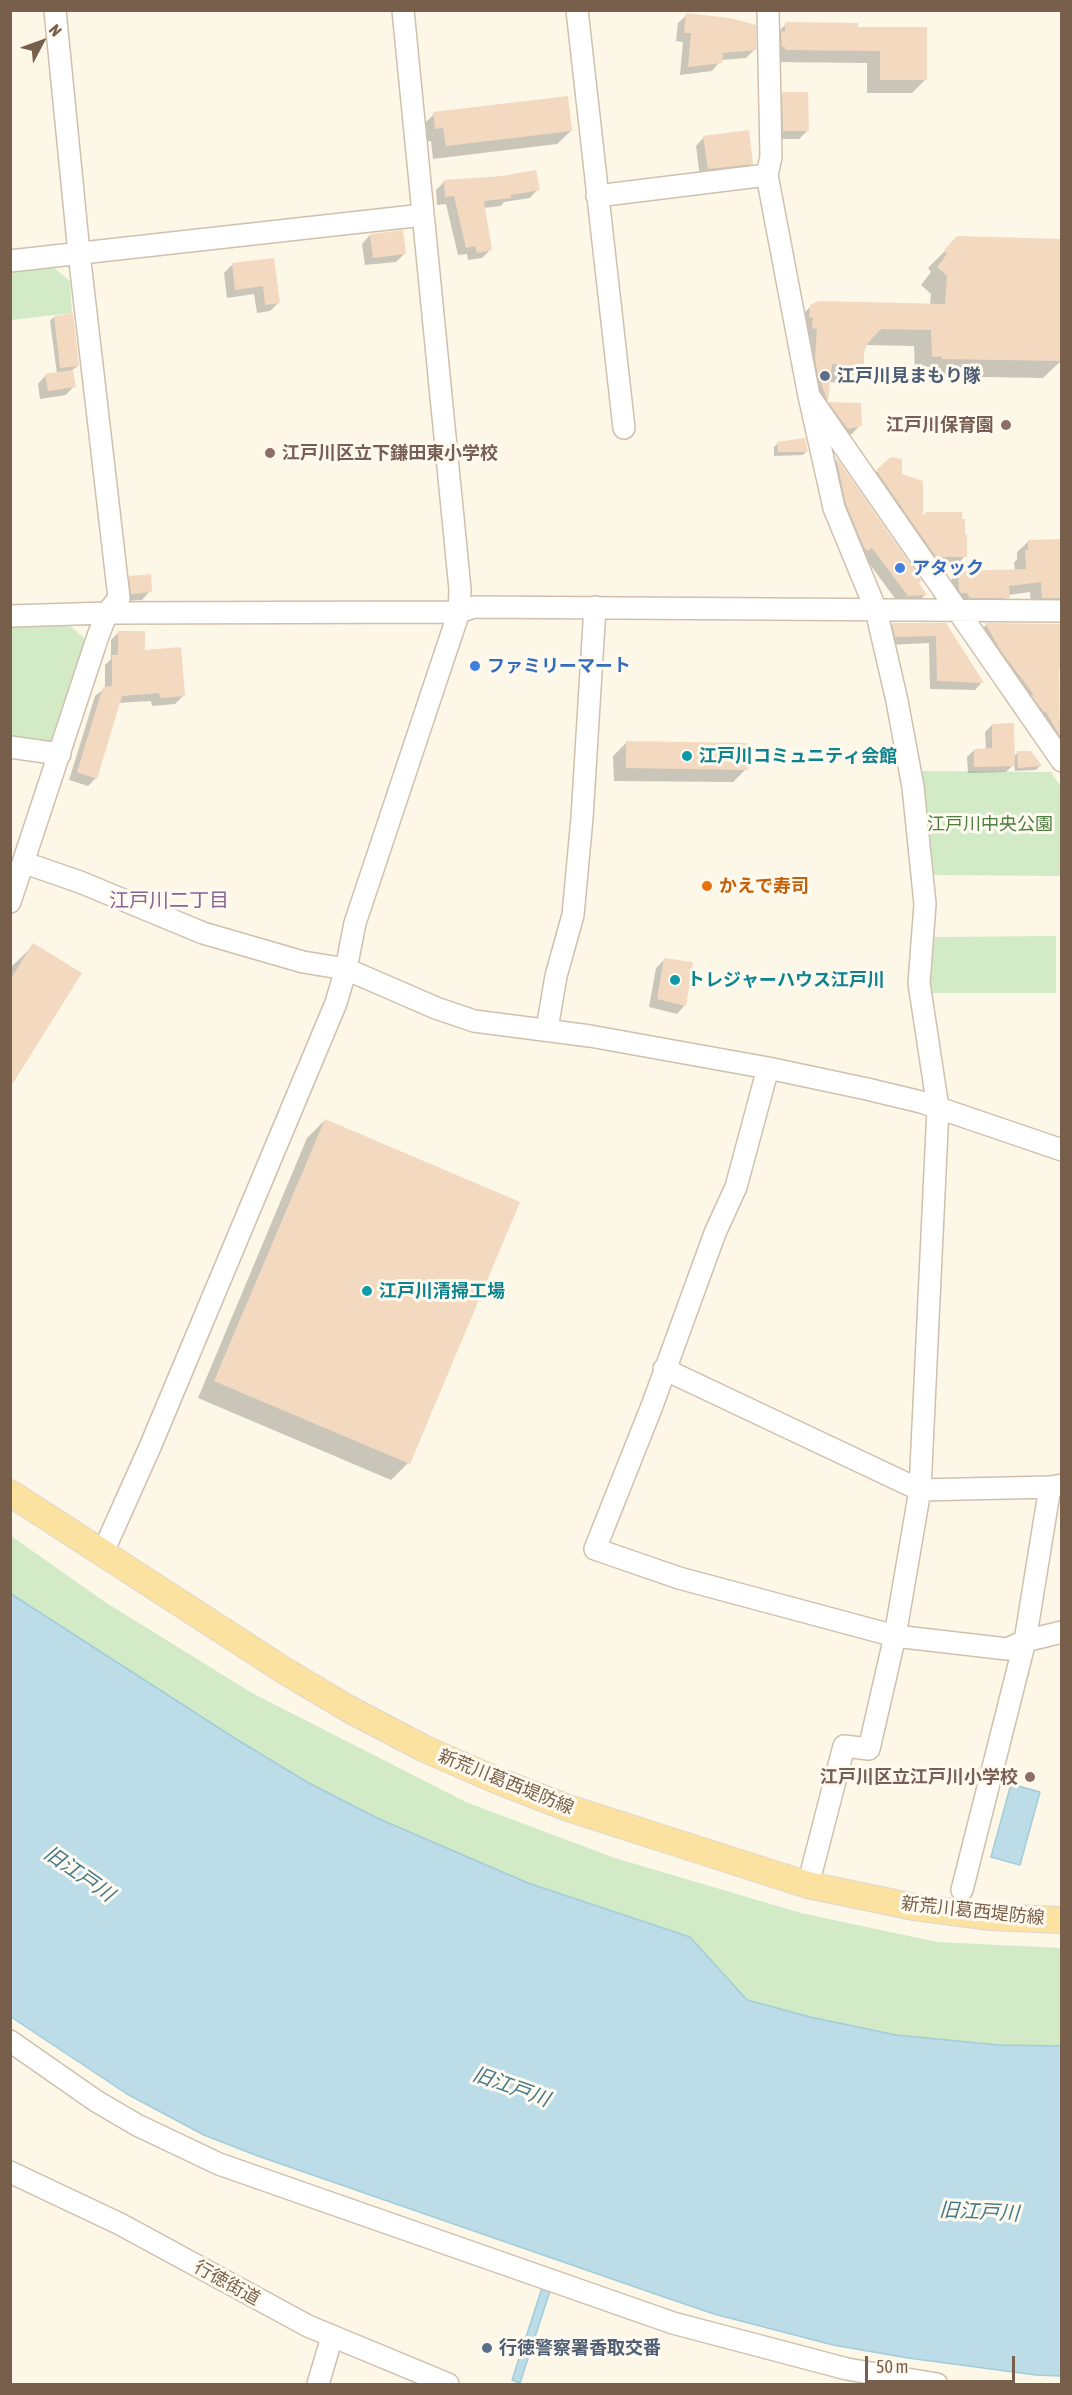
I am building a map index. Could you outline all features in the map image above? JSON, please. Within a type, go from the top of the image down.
[{"type":"main road","name":"新荒川葛西堤防線","points":[[10,1494],[285,1671],[347,1708],[425,1749],[568,1808],[808,1885],[943,1911],[991,1917],[1062,1920]]},
{"type":"street","points":[[10,902],[25,863],[107,613],[119,598],[79,253],[55,10]]},
{"type":"street","points":[[103,1552],[336,1003],[346,969],[355,923],[459,612],[460,589],[403,10]]},
{"type":"street","points":[[577,10],[624,428]]},
{"type":"street","points":[[768,10],[771,157],[766,175],[809,396],[834,508],[876,610],[897,701],[919,829],[925,904],[919,983],[938,1108],[920,1490],[895,1636],[868,1749],[844,1746],[808,1885]]},
{"type":"street","points":[[597,196],[766,175]]},
{"type":"street","points":[[10,261],[423,215]]},
{"type":"street","points":[[809,396],[1062,761]]},
{"type":"street","points":[[10,616],[107,613],[459,612],[474,607],[1062,611]]},
{"type":"street","points":[[547,1029],[556,976],[573,915],[582,819],[595,607]]},
{"type":"street","points":[[10,747],[60,754]]},
{"type":"street","points":[[25,863],[91,886],[203,933],[303,962],[346,969],[474,1022],[547,1029],[768,1068],[921,1102],[1062,1150]]},
{"type":"street","points":[[768,1068],[735,1188],[715,1233],[595,1549],[679,1578],[895,1636],[1007,1649],[1025,1641],[1062,1632]]},
{"type":"street","points":[[664,1369],[920,1490],[1056,1486],[1025,1641],[962,1890]]},
{"type":"street","points":[[10,2041],[96,2101],[174,2144],[219,2164],[673,2323],[847,2369],[937,2385]]},
{"type":"street","name":"行徳街道","points":[[10,2172],[120,2224],[281,2313],[332,2337],[448,2385]]},
{"type":"street","points":[[318,2385],[332,2337]]},
{"type":"green space","points":[[53,267],[70,281],[72,313],[11,320],[10,272]]},
{"type":"green space","points":[[68,624],[86,640],[51,743],[11,737],[10,626]]},
{"type":"green space","name":"江戸川中央公園","points":[[919,771],[1051,772],[1061,787],[1061,876],[934,875]]},
{"type":"green space","points":[[1056,936],[1056,993],[926,993],[928,937]]},
{"type":"green space","points":[[10,1535],[105,1602],[252,1693],[466,1802],[615,1858],[801,1913],[937,1942],[1061,1948],[1061,2046],[999,2045],[896,2035],[810,2017],[747,2000],[690,1937],[528,1883],[458,1854],[377,1818],[307,1782],[236,1739],[11,1594]]},
{"type":"water","name":"旧江戸川","points":[[11,1594],[236,1739],[307,1782],[377,1818],[528,1883],[690,1937],[747,2000],[810,2017],[896,2035],[999,2045],[1061,2046],[1061,2376],[1036,2375],[908,2358],[833,2345],[714,2314],[664,2297],[258,2156],[204,2135],[127,2094],[11,2017]]},
{"type":"water","points":[[1011,1784],[1040,1792],[1020,1865],[991,1857]]},
{"type":"water","points":[[542,2288],[550,2291],[520,2383],[512,2380]]},
{"type":"building","points":[[686,13],[730,18],[756,25],[756,50],[723,53],[722,63],[688,67],[691,33],[684,33]]},
{"type":"building","points":[[785,22],[858,23],[858,27],[927,27],[927,80],[880,80],[880,51],[785,50],[785,47],[782,47],[781,31],[785,32]]},
{"type":"building","points":[[782,92],[808,92],[809,131],[783,131]]},
{"type":"building","points":[[568,96],[572,131],[446,146],[443,128],[435,129],[433,112]]},
{"type":"building","points":[[749,130],[753,164],[708,169],[703,136]]},
{"type":"building","points":[[536,170],[540,190],[511,195],[511,198],[484,201],[492,250],[477,253],[475,246],[466,248],[454,196],[445,197],[444,180],[502,176]]},
{"type":"building","points":[[403,230],[406,254],[373,258],[370,234]]},
{"type":"building","points":[[957,236],[1062,239],[1062,361],[942,359],[941,356],[932,357],[931,330],[881,329],[864,351],[864,366],[832,364],[828,402],[815,359],[817,329],[812,328],[813,318],[809,317],[810,305],[819,301],[945,304],[947,276],[937,267],[947,254],[944,250]]},
{"type":"building","points":[[274,258],[280,303],[265,305],[263,286],[235,290],[232,263]]},
{"type":"building","points":[[73,313],[79,366],[60,368],[54,316]]},
{"type":"building","points":[[73,370],[76,387],[48,391],[45,374]]},
{"type":"building","points":[[828,402],[861,403],[862,426],[848,429]]},
{"type":"building","points":[[805,438],[808,452],[778,452],[777,442]]},
{"type":"building","points":[[836,457],[922,581],[919,583],[927,595],[908,596],[872,548],[867,551],[863,545],[846,504]]},
{"type":"building","points":[[891,457],[902,459],[902,474],[923,481],[923,515],[927,512],[962,512],[962,519],[965,519],[965,535],[967,535],[967,557],[936,557],[876,470]]},
{"type":"building","points":[[1062,539],[1062,598],[1042,598],[1041,582],[1009,586],[1010,598],[970,598],[967,593],[961,593],[959,590],[958,571],[1026,569],[1025,550],[1028,550],[1028,540]]},
{"type":"building","points":[[151,574],[152,592],[131,594],[129,576]]},
{"type":"building","points":[[892,623],[946,623],[984,683],[937,681],[936,636],[895,637]]},
{"type":"building","points":[[985,623],[1062,624],[1059,679],[1060,736],[1046,712],[1031,695],[1034,695],[1001,651]]},
{"type":"building","points":[[118,631],[145,631],[145,650],[181,647],[185,696],[160,698],[159,693],[122,696],[97,779],[77,772],[103,687],[112,686],[112,655],[118,655]]},
{"type":"building","points":[[1014,723],[1015,766],[974,767],[974,749],[992,748],[992,724]]},
{"type":"building","name":"江戸川コミュニティ会館","points":[[626,741],[747,743],[748,770],[626,768]]},
{"type":"building","points":[[1017,751],[1031,751],[1042,766],[1018,768]]},
{"type":"building","points":[[33,943],[82,973],[10,1088],[10,980]]},
{"type":"building","name":"トレジャーハウス江戸川","points":[[664,958],[693,962],[686,1006],[657,999]]},
{"type":"building","name":"江戸川清掃工場","points":[[325,1119],[520,1202],[410,1464],[214,1381]]},
{"type":"place","name":"江戸川見まもり隊","points":[[825,376]]},
{"type":"place","name":"江戸川保育園","points":[[1006,425]]},
{"type":"place","name":"江戸川区立下鎌田東小学校","points":[[270,453]]},
{"type":"place","name":"アタック","points":[[900,568]]},
{"type":"place","name":"ファミリーマート","points":[[475,666]]},
{"type":"place","name":"江戸川コミュニティ会館","points":[[687,756]]},
{"type":"place","name":"かえで寿司","points":[[707,886]]},
{"type":"place","name":"トレジャーハウス江戸川","points":[[675,980]]},
{"type":"place","name":"江戸川清掃工場","points":[[367,1291]]},
{"type":"place","name":"江戸川区立江戸川小学校","points":[[1030,1777]]},
{"type":"place","name":"行徳警察署香取交番","points":[[487,2348]]},
{"type":"district","name":"江戸川二丁目","points":[[169,901]]}]
